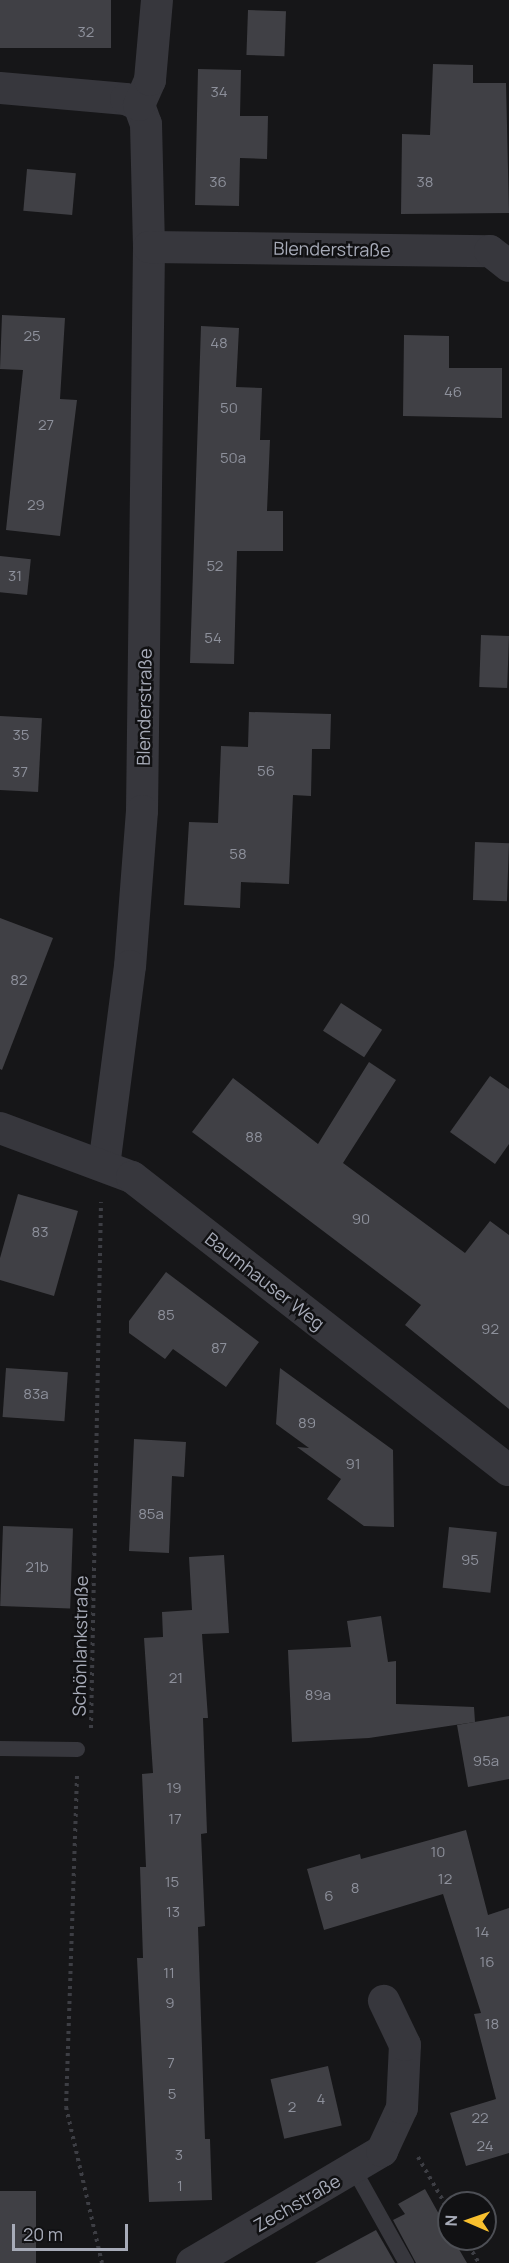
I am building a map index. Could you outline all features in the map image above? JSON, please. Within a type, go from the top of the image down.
[{"type":"street","points":[[0,88],[118,98],[139,105],[150,80],[157,0]]},
{"type":"street","name":"Blenderstraße","points":[[104,1166],[130,966],[142,811],[149,247],[146,123],[139,105]]},
{"type":"street","name":"Blenderstraße","points":[[149,247],[490,251],[509,266]]},
{"type":"street","name":"Baumhauser Weg","points":[[0,1128],[132,1177],[509,1470]]},
{"type":"street","name":"Zechstraße","points":[[192,2263],[354,2170],[382,2151],[393,2133],[402,2108],[405,2045],[384,2001]]},
{"type":"lane","points":[[0,1748],[78,1749]]},
{"type":"lane","points":[[354,2170],[406,2263]]},
{"type":"path","name":"Schönlankstraße","points":[[102,2263],[66,2107],[78,1749],[92,1726],[99,1225],[104,1166]]},
{"type":"path","points":[[393,2133],[416,2154],[437,2191]]},
{"type":"building","points":[[0,0],[111,0],[111,48],[0,48]]},
{"type":"building","points":[[248,10],[286,11],[284,56],[246,55]]},
{"type":"building","points":[[433,64],[473,65],[473,83],[506,83],[509,213],[401,214],[402,134],[430,135]]},
{"type":"building","points":[[198,69],[241,70],[240,116],[268,116],[267,159],[240,158],[239,206],[195,205]]},
{"type":"building","points":[[27,169],[76,173],[72,215],[23,211]]},
{"type":"building","points":[[2,315],[65,318],[60,399],[77,400],[60,536],[6,530],[23,370],[0,369]]},
{"type":"building","points":[[201,326],[239,328],[236,387],[262,388],[260,440],[270,440],[267,511],[283,511],[283,551],[237,551],[234,664],[190,663]]},
{"type":"building","points":[[404,335],[449,336],[449,368],[502,368],[502,418],[403,416]]},
{"type":"building","points":[[0,556],[31,559],[27,595],[0,592]]},
{"type":"building","points":[[481,635],[509,636],[507,688],[479,687]]},
{"type":"building","points":[[249,712],[331,714],[330,749],[312,749],[311,796],[293,795],[289,884],[241,882],[240,908],[184,905],[189,822],[218,823],[221,746],[248,747]]},
{"type":"building","points":[[0,716],[42,718],[38,792],[0,790]]},
{"type":"building","points":[[475,842],[509,843],[507,901],[473,900]]},
{"type":"building","points":[[0,918],[53,938],[2,1070],[0,1069]]},
{"type":"building","points":[[341,1003],[382,1030],[364,1057],[323,1031]]},
{"type":"building","points":[[369,1062],[396,1080],[343,1163],[465,1253],[490,1221],[509,1235],[509,1409],[405,1325],[421,1305],[192,1132],[233,1078],[318,1144]]},
{"type":"building","points":[[490,1076],[509,1089],[509,1144],[495,1164],[450,1132]]},
{"type":"building","points":[[18,1194],[78,1211],[54,1296],[0,1280],[0,1258]]},
{"type":"building","points":[[166,1272],[259,1342],[226,1387],[173,1349],[165,1359],[129,1333],[129,1321]]},
{"type":"building","points":[[6,1368],[68,1372],[64,1421],[3,1417]]},
{"type":"building","points":[[280,1368],[393,1450],[394,1527],[364,1526],[327,1499],[341,1479],[297,1447],[309,1448],[276,1424]]},
{"type":"building","points":[[134,1439],[186,1442],[184,1477],[172,1476],[169,1553],[129,1551]]},
{"type":"building","points":[[3,1526],[73,1528],[70,1608],[0,1606]]},
{"type":"building","points":[[449,1527],[497,1532],[490,1593],[443,1588]]},
{"type":"building","points":[[224,1555],[229,1633],[202,1634],[208,1718],[203,1718],[207,1833],[201,1834],[205,1926],[198,1927],[205,2139],[210,2139],[212,2200],[149,2202],[137,1958],[143,1958],[140,1867],[146,1867],[142,1774],[153,1773],[144,1638],[163,1637],[162,1612],[192,1610],[189,1557]]},
{"type":"building","points":[[381,1616],[388,1662],[396,1661],[396,1704],[474,1707],[475,1722],[369,1738],[292,1742],[288,1650],[351,1647],[347,1621]]},
{"type":"building","points":[[509,1716],[509,1779],[468,1787],[457,1725]]},
{"type":"building","points":[[466,1830],[488,1915],[509,1908],[509,2153],[466,2166],[450,2113],[496,2099],[474,2014],[481,2013],[443,1894],[324,1930],[307,1869],[360,1854],[361,1859]]},
{"type":"building","points":[[328,2066],[342,2125],[284,2139],[271,2079]]},
{"type":"building","points":[[425,2189],[437,2210],[437,2251],[460,2251],[467,2263],[416,2263],[393,2220],[405,2214],[398,2204]]},
{"type":"building","points":[[0,2191],[36,2191],[36,2263],[0,2263]]},
{"type":"building","points":[[376,2230],[395,2263],[315,2263]]}]
